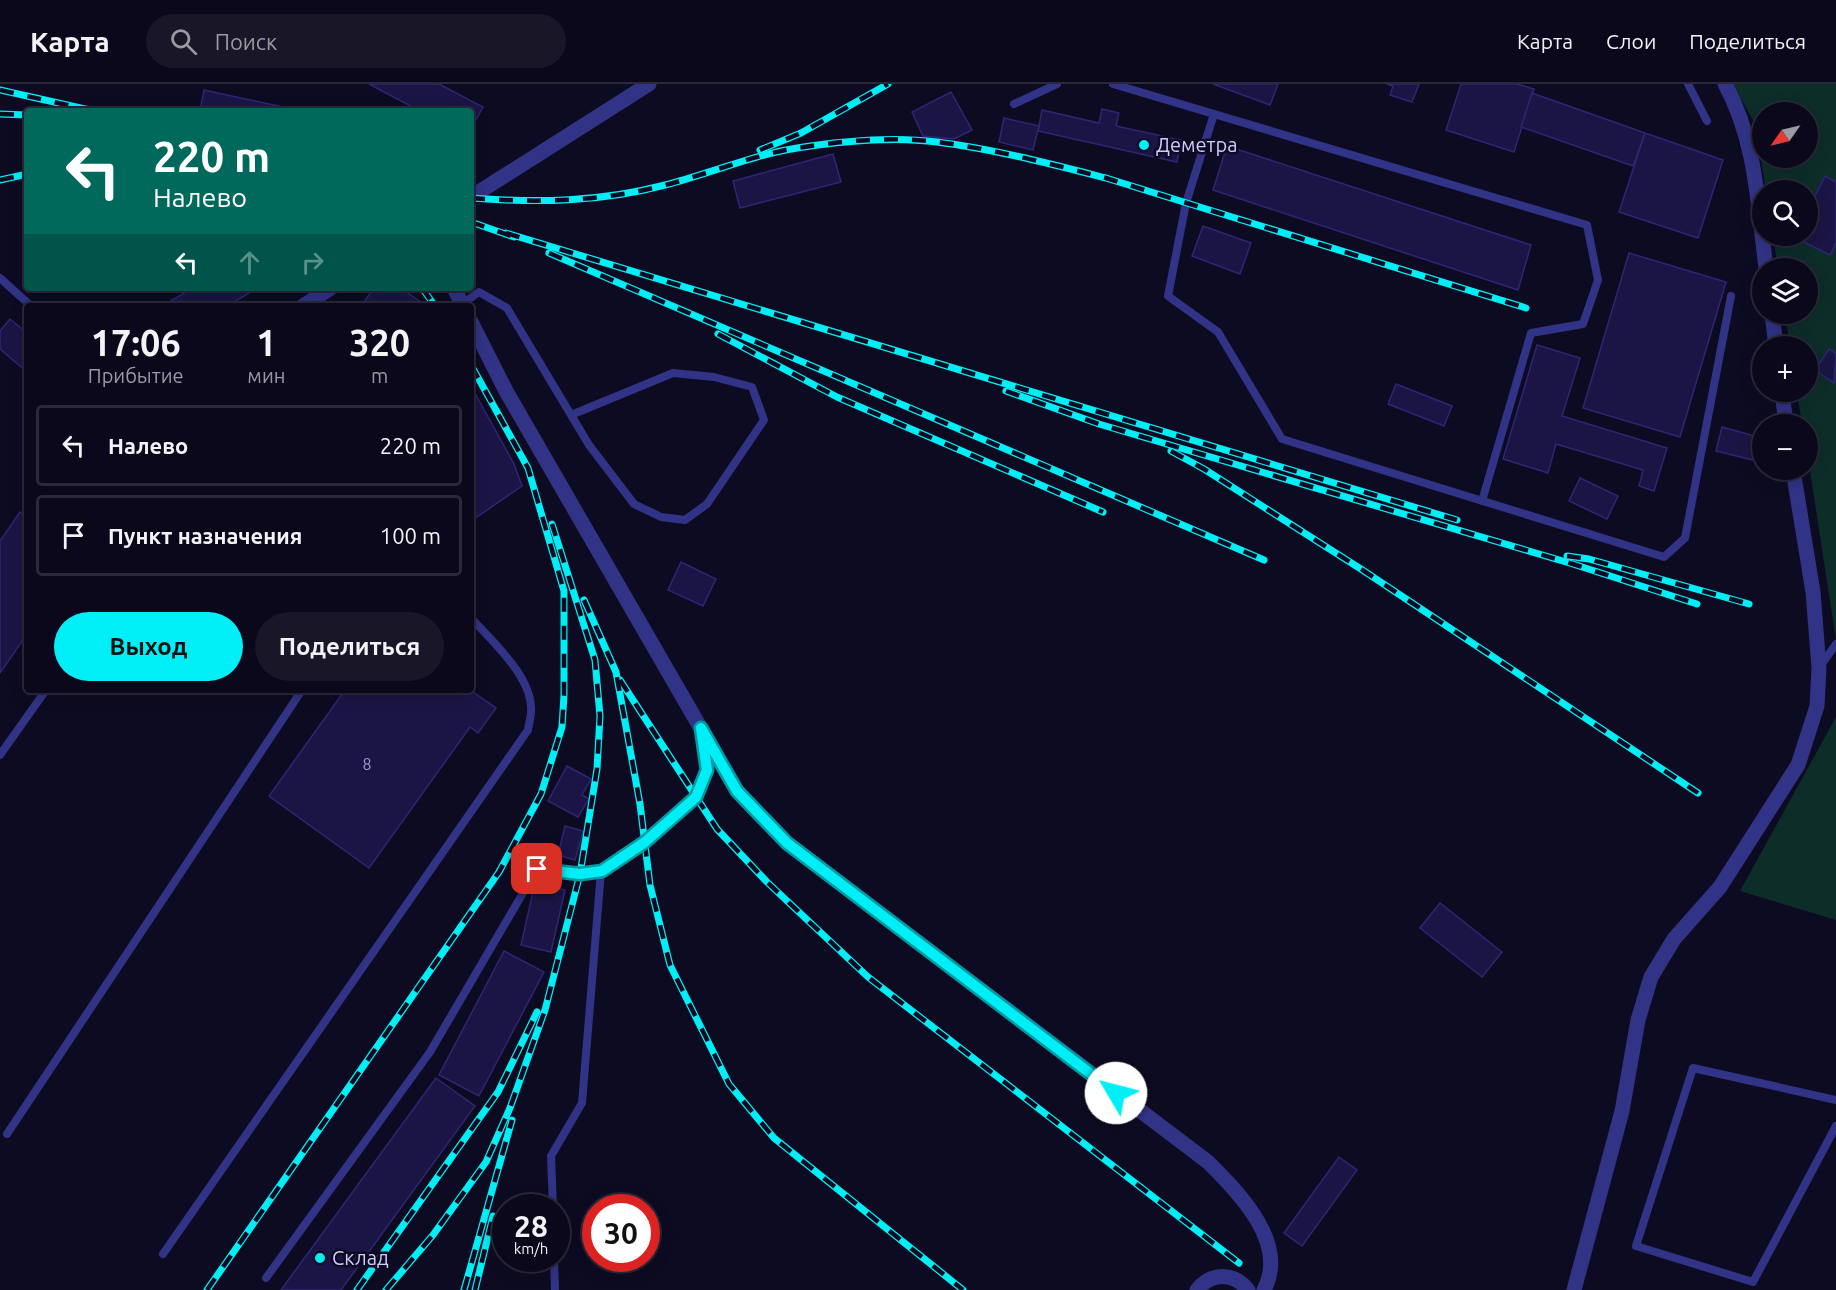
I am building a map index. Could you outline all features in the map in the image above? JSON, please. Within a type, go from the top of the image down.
[{"type":"street","points":[[474,195],[649,84]]},
{"type":"street","points":[[1725,84],[1735,102],[1750,144],[1765,258]]},
{"type":"street","points":[[308,303],[326,291]]},
{"type":"street","points":[[474,328],[506,391],[737,791],[787,843],[1208,1162],[1244,1199],[1268,1246],[1272,1263],[1264,1290]]},
{"type":"street","points":[[1575,1290],[1622,1111],[1638,1020],[1651,977],[1674,939],[1720,887],[1798,765],[1817,706],[1819,668],[1813,592],[1795,480]]},
{"type":"street","points":[[1197,1290],[1205,1281],[1225,1276],[1235,1278],[1248,1290]]},
{"type":"lane","points":[[1014,104],[1057,84]]},
{"type":"lane","points":[[1113,84],[1587,225],[1598,280],[1583,324],[1531,333],[1482,501]]},
{"type":"lane","points":[[1688,84],[1707,121]]},
{"type":"lane","points":[[1214,114],[1186,203],[1168,296],[1218,332],[1282,439],[1664,557],[1685,538],[1731,296]]},
{"type":"lane","points":[[0,278],[28,303]]},
{"type":"lane","points":[[465,303],[479,292],[507,308],[571,415],[589,445],[634,504],[661,517],[685,520],[707,504],[764,420],[752,387],[714,377],[673,373],[571,415]]},
{"type":"lane","points":[[163,1254],[528,730],[532,706],[524,683],[501,650],[474,621]]},
{"type":"lane","points":[[1819,668],[1836,644]]},
{"type":"lane","points":[[0,756],[44,693]]},
{"type":"lane","points":[[7,1134],[300,693]]},
{"type":"lane","points":[[266,1278],[430,1053],[537,869],[580,874],[602,871],[645,842],[696,797],[707,770],[701,728]]},
{"type":"lane","points":[[552,1194],[551,1156],[582,1104],[602,871]]},
{"type":"lane","points":[[1836,1100],[1693,1068],[1636,1246],[1753,1282],[1836,1126]]},
{"type":"lane","points":[[554,1272],[555,1290]]},
{"type":"green space","points":[[1733,84],[1836,84],[1836,640],[1811,480],[1818,480],[1818,414],[1800,414],[1799,402],[1818,402],[1818,336],[1788,336],[1787,324],[1818,324],[1818,258],[1776,258],[1775,246],[1818,246],[1818,180],[1764,180],[1762,168],[1818,168],[1818,102],[1752,102],[1752,119]]},
{"type":"green space","points":[[1836,717],[1836,920],[1740,891]]},
{"type":"building","points":[[369,84],[439,84],[483,107],[474,124],[474,108],[414,108]]},
{"type":"building","points":[[1213,84],[1278,84],[1270,105]]},
{"type":"building","points":[[1387,84],[1419,84],[1412,102],[1390,95],[1393,86]]},
{"type":"building","points":[[1461,84],[1517,84],[1534,89],[1514,152],[1446,130]]},
{"type":"building","points":[[204,90],[288,108],[201,108]]},
{"type":"building","points":[[951,92],[972,130],[954,139],[923,136],[912,112]]},
{"type":"building","points":[[1532,93],[1645,133],[1633,166],[1521,127]]},
{"type":"building","points":[[1102,109],[1119,113],[1116,126],[1181,140],[1177,162],[1038,131],[1042,110],[1099,123]]},
{"type":"building","points":[[1004,118],[1039,126],[1033,150],[999,142]]},
{"type":"building","points":[[1645,133],[1723,160],[1698,238],[1619,212]]},
{"type":"building","points":[[1227,146],[1531,245],[1518,290],[1213,190]]},
{"type":"building","points":[[833,154],[841,182],[740,208],[733,181]]},
{"type":"building","points":[[1825,176],[1836,182],[1836,243],[1830,255],[1812,246],[1818,246],[1818,190]]},
{"type":"building","points":[[1203,226],[1251,243],[1240,274],[1192,256]]},
{"type":"building","points":[[1629,253],[1726,282],[1680,437],[1583,408]]},
{"type":"building","points":[[188,291],[253,291],[232,303],[167,303]]},
{"type":"building","points":[[372,291],[404,291],[422,303],[363,303]]},
{"type":"building","points":[[10,319],[24,331],[24,369],[0,349],[0,331]]},
{"type":"building","points":[[1537,345],[1580,358],[1562,416],[1667,448],[1654,491],[1639,486],[1643,470],[1556,444],[1548,473],[1503,459]]},
{"type":"building","points":[[1829,349],[1836,354],[1834,383],[1818,372],[1818,366]]},
{"type":"building","points":[[1396,384],[1452,406],[1444,426],[1388,404]]},
{"type":"building","points":[[474,391],[514,464],[522,486],[474,519]]},
{"type":"building","points":[[1722,427],[1752,435],[1752,460],[1716,451]]},
{"type":"building","points":[[1580,478],[1618,496],[1607,519],[1569,501]]},
{"type":"building","points":[[20,512],[24,515],[24,638],[0,673],[0,541]]},
{"type":"building","points":[[681,562],[716,579],[703,606],[668,590]]},
{"type":"building","points":[[343,693],[474,693],[496,708],[478,733],[470,727],[369,868],[269,796]]},
{"type":"building","points":[[567,766],[591,779],[582,795],[589,799],[578,817],[548,801]]},
{"type":"building","points":[[565,826],[583,831],[575,860],[558,855]]},
{"type":"building","points":[[535,883],[565,890],[551,952],[521,945]]},
{"type":"building","points":[[1440,903],[1502,952],[1482,977],[1420,928]]},
{"type":"building","points":[[504,951],[544,972],[479,1096],[439,1075]]},
{"type":"building","points":[[436,1078],[475,1106],[341,1290],[281,1290]]},
{"type":"building","points":[[1339,1157],[1357,1170],[1302,1246],[1284,1233]]},
{"type":"railway","points":[[760,150],[801,133],[888,84]]},
{"type":"railway","points":[[0,90],[81,108]]},
{"type":"railway","points":[[0,114],[24,115]]},
{"type":"railway","points":[[474,198],[545,201],[617,195],[681,181],[780,151],[867,140],[920,140],[1001,153],[1106,178],[1526,308]]},
{"type":"railway","points":[[0,180],[24,175]]},
{"type":"railway","points":[[474,223],[514,237]]},
{"type":"railway","points":[[506,233],[1457,520]]},
{"type":"railway","points":[[549,253],[1264,560]]},
{"type":"railway","points":[[424,291],[433,303]]},
{"type":"railway","points":[[718,334],[837,397],[1103,512]]},
{"type":"railway","points":[[207,1290],[499,872],[541,794],[562,727],[564,591],[528,468],[474,370]]},
{"type":"railway","points":[[1006,391],[1099,424],[1573,564],[1697,604]]},
{"type":"railway","points":[[1171,451],[1204,469],[1364,571],[1698,793]]},
{"type":"railway","points":[[386,1290],[433,1235],[486,1162],[510,1108],[545,1010],[580,874],[597,769],[600,716],[595,660],[552,524]]},
{"type":"railway","points":[[1567,556],[1589,559],[1749,604]]},
{"type":"railway","points":[[584,600],[616,672],[640,804],[650,885],[670,965],[729,1084],[774,1138],[963,1290]]},
{"type":"railway","points":[[620,680],[717,829],[767,882],[868,977],[1239,1263]]},
{"type":"railway","points":[[357,1290],[498,1092],[537,1012]]},
{"type":"railway","points":[[464,1290],[512,1120]]},
{"type":"railway","points":[[475,1290],[492,1220]]},
{"type":"place","name":"Деметра","points":[[1144,145]]},
{"type":"place","name":"Склад","points":[[320,1258]]},
{"type":"route","points":[[537,869],[580,874],[602,871],[645,842],[696,797],[707,770],[701,728],[737,791],[787,843],[1116,1093]]}]
